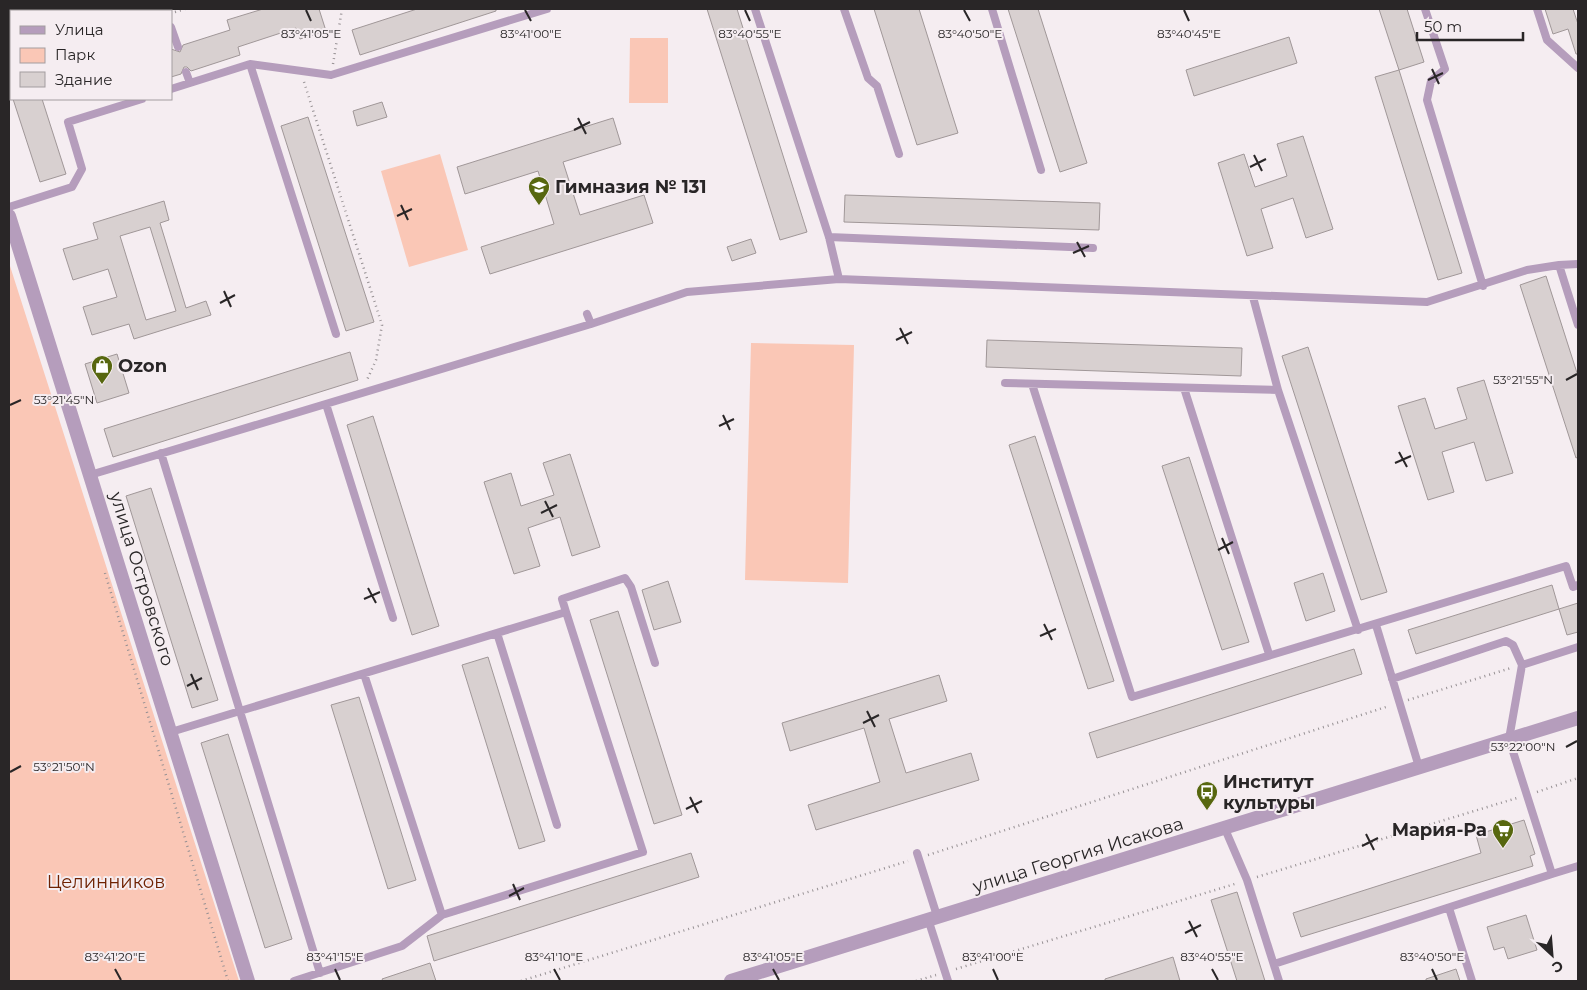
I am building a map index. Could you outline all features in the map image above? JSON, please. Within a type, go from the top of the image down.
[{"type":"street","name":"улица Островского","points":[[9,216],[248,981]]},
{"type":"street","name":"улица Георгия Исакова","points":[[731,981],[933,920],[1578,718]]},
{"type":"lane","points":[[172,89],[250,64],[332,76],[547,9]]},
{"type":"lane","points":[[755,9],[829,237],[839,279]]},
{"type":"lane","points":[[844,9],[868,78],[877,86],[899,154]]},
{"type":"lane","points":[[992,9],[1041,170]]},
{"type":"lane","points":[[1425,9],[1445,69],[1431,81],[1427,100],[1483,286]]},
{"type":"lane","points":[[1537,9],[1547,40],[1578,68]]},
{"type":"lane","points":[[172,31],[178,47]]},
{"type":"lane","points":[[250,64],[336,334]]},
{"type":"lane","points":[[186,72],[190,83]]},
{"type":"lane","points":[[9,207],[72,187],[82,168],[68,122],[139,100]]},
{"type":"lane","points":[[829,237],[1093,248]]},
{"type":"lane","points":[[1559,264],[1578,325]]},
{"type":"lane","points":[[90,475],[591,324],[687,292],[839,279],[1253,297],[1427,302],[1483,286],[1527,270],[1559,264],[1578,264]]},
{"type":"lane","points":[[1253,297],[1278,390],[1358,630]]},
{"type":"lane","points":[[587,314],[591,324]]},
{"type":"lane","points":[[1005,383],[1278,390]]},
{"type":"lane","points":[[1032,384],[1132,697],[1269,654],[1376,625],[1566,566],[1573,587],[1578,585]]},
{"type":"lane","points":[[1184,388],[1269,654]]},
{"type":"lane","points":[[326,404],[393,618]]},
{"type":"lane","points":[[161,453],[320,973]]},
{"type":"lane","points":[[294,981],[402,946],[442,915],[643,852],[562,599],[625,578],[631,587],[655,663]]},
{"type":"lane","points":[[171,732],[566,612]]},
{"type":"lane","points":[[1376,625],[1419,767]]},
{"type":"lane","points":[[497,633],[557,825]]},
{"type":"lane","points":[[1392,679],[1506,642],[1512,645],[1522,664],[1509,739],[1552,874]]},
{"type":"lane","points":[[1522,664],[1578,647]]},
{"type":"lane","points":[[364,674],[442,915]]},
{"type":"lane","points":[[1225,829],[1247,880],[1279,981]]},
{"type":"lane","points":[[918,856],[948,981]]},
{"type":"lane","points":[[1274,964],[1578,866]]},
{"type":"lane","points":[[1449,908],[1472,981]]},
{"type":"path","points":[[172,13],[185,9]]},
{"type":"path","points":[[332,76],[342,9]]},
{"type":"path","points":[[301,72],[382,326],[376,360],[361,393]]},
{"type":"path","points":[[102,566],[228,981]]},
{"type":"path","points":[[521,981],[1522,664]]},
{"type":"path","points":[[953,970],[1578,778]]},
{"type":"green space","points":[[630,38],[668,38],[668,103],[629,103]]},
{"type":"green space","points":[[440,154],[468,250],[409,267],[381,171]]},
{"type":"green space","name":"Целинников","points":[[10,266],[239,981],[9,981]]},
{"type":"green space","points":[[751,343],[854,345],[848,583],[745,580]]},
{"type":"building","points":[[263,9],[319,9],[326,31],[300,39],[296,28],[238,47],[240,55],[191,71],[184,67],[181,74],[172,77],[172,49],[180,52],[183,45],[230,30],[227,20]]},
{"type":"building","points":[[417,9],[496,9],[496,11],[360,55],[352,30]]},
{"type":"building","points":[[707,9],[737,9],[807,232],[780,240]]},
{"type":"building","points":[[874,9],[919,9],[958,133],[917,145]]},
{"type":"building","points":[[1008,9],[1038,9],[1087,163],[1060,172]]},
{"type":"building","points":[[1379,9],[1407,9],[1424,62],[1399,70]]},
{"type":"building","points":[[1545,9],[1573,9],[1578,24],[1578,54],[1576,54],[1568,29],[1553,34]]},
{"type":"building","points":[[1289,37],[1297,63],[1194,96],[1186,70]]},
{"type":"building","points":[[1399,70],[1462,273],[1438,280],[1375,77]]},
{"type":"building","points":[[13,100],[42,100],[66,174],[40,182]]},
{"type":"building","points":[[382,102],[387,117],[357,126],[353,111]]},
{"type":"building","points":[[308,117],[374,322],[346,331],[281,126]]},
{"type":"building","points":[[613,118],[621,144],[563,162],[580,215],[644,195],[653,223],[490,274],[481,247],[554,224],[538,171],[465,194],[457,167]]},
{"type":"building","points":[[1303,136],[1333,229],[1306,238],[1293,198],[1261,209],[1273,248],[1247,256],[1218,163],[1244,154],[1255,187],[1287,176],[1277,144]]},
{"type":"building","points":[[845,195],[1100,203],[1099,230],[844,222]]},
{"type":"building","points":[[164,201],[169,220],[160,223],[186,308],[206,301],[211,315],[134,339],[129,324],[92,335],[83,307],[117,297],[108,269],[73,280],[63,249],[98,239],[93,223]],"holes":[[[150,227],[176,311],[146,320],[120,236]]]},
{"type":"building","points":[[751,239],[756,253],[732,261],[727,247]]},
{"type":"building","points":[[1546,276],[1578,376],[1578,457],[1576,458],[1520,285]]},
{"type":"building","points":[[987,340],[1242,348],[1241,376],[986,367]]},
{"type":"building","points":[[1308,347],[1387,592],[1361,600],[1282,356]]},
{"type":"building","points":[[350,352],[358,380],[113,457],[104,429]]},
{"type":"building","points":[[117,354],[129,393],[97,403],[85,364]]},
{"type":"building","points":[[1484,380],[1513,473],[1486,481],[1474,442],[1442,452],[1454,492],[1428,500],[1398,406],[1425,398],[1435,429],[1467,419],[1457,388]]},
{"type":"building","points":[[373,416],[439,626],[412,635],[347,425]]},
{"type":"building","points":[[1035,436],[1114,681],[1088,689],[1009,445]]},
{"type":"building","points":[[570,454],[600,547],[572,556],[560,517],[528,528],[540,566],[514,574],[484,482],[511,473],[521,506],[554,495],[543,463]]},
{"type":"building","points":[[1189,457],[1249,642],[1222,650],[1162,466]]},
{"type":"building","points":[[151,488],[218,700],[192,708],[126,496]]},
{"type":"building","points":[[1323,573],[1335,611],[1306,621],[1294,583]]},
{"type":"building","points":[[668,581],[681,622],[654,630],[642,590]]},
{"type":"building","points":[[1552,585],[1559,609],[1416,654],[1408,630]]},
{"type":"building","points":[[1578,603],[1578,632],[1567,635],[1559,609]]},
{"type":"building","points":[[618,611],[682,815],[654,824],[590,620]]},
{"type":"building","points":[[1354,649],[1362,674],[1097,758],[1089,733]]},
{"type":"building","points":[[488,657],[545,841],[519,849],[462,665]]},
{"type":"building","points":[[939,675],[947,701],[889,719],[906,773],[971,753],[979,780],[816,830],[808,805],[880,782],[864,728],[790,751],[782,723]]},
{"type":"building","points":[[359,697],[416,880],[388,889],[331,705]]},
{"type":"building","points":[[228,734],[292,939],[265,948],[201,743]]},
{"type":"building","points":[[1524,820],[1535,854],[1530,856],[1533,866],[1301,937],[1293,913],[1481,853],[1476,835]]},
{"type":"building","points":[[691,853],[699,877],[434,961],[427,936]]},
{"type":"building","points":[[1237,892],[1265,981],[1237,981],[1211,900]]},
{"type":"building","points":[[1526,915],[1537,950],[1508,959],[1504,947],[1494,950],[1487,927]]},
{"type":"building","points":[[1173,957],[1180,981],[1105,981],[1105,979]]},
{"type":"building","points":[[430,963],[436,981],[383,981],[382,979]]},
{"type":"building","points":[[1456,969],[1460,981],[1426,981],[1426,979]]},
{"type":"place","name":"Гимназия № 131","points":[[539,206]]},
{"type":"place","name":"Ozon","points":[[102,385]]},
{"type":"place","name":"Институт культуры","points":[[1207,811]]},
{"type":"place","name":"Мария-Ра","points":[[1503,849]]}]
